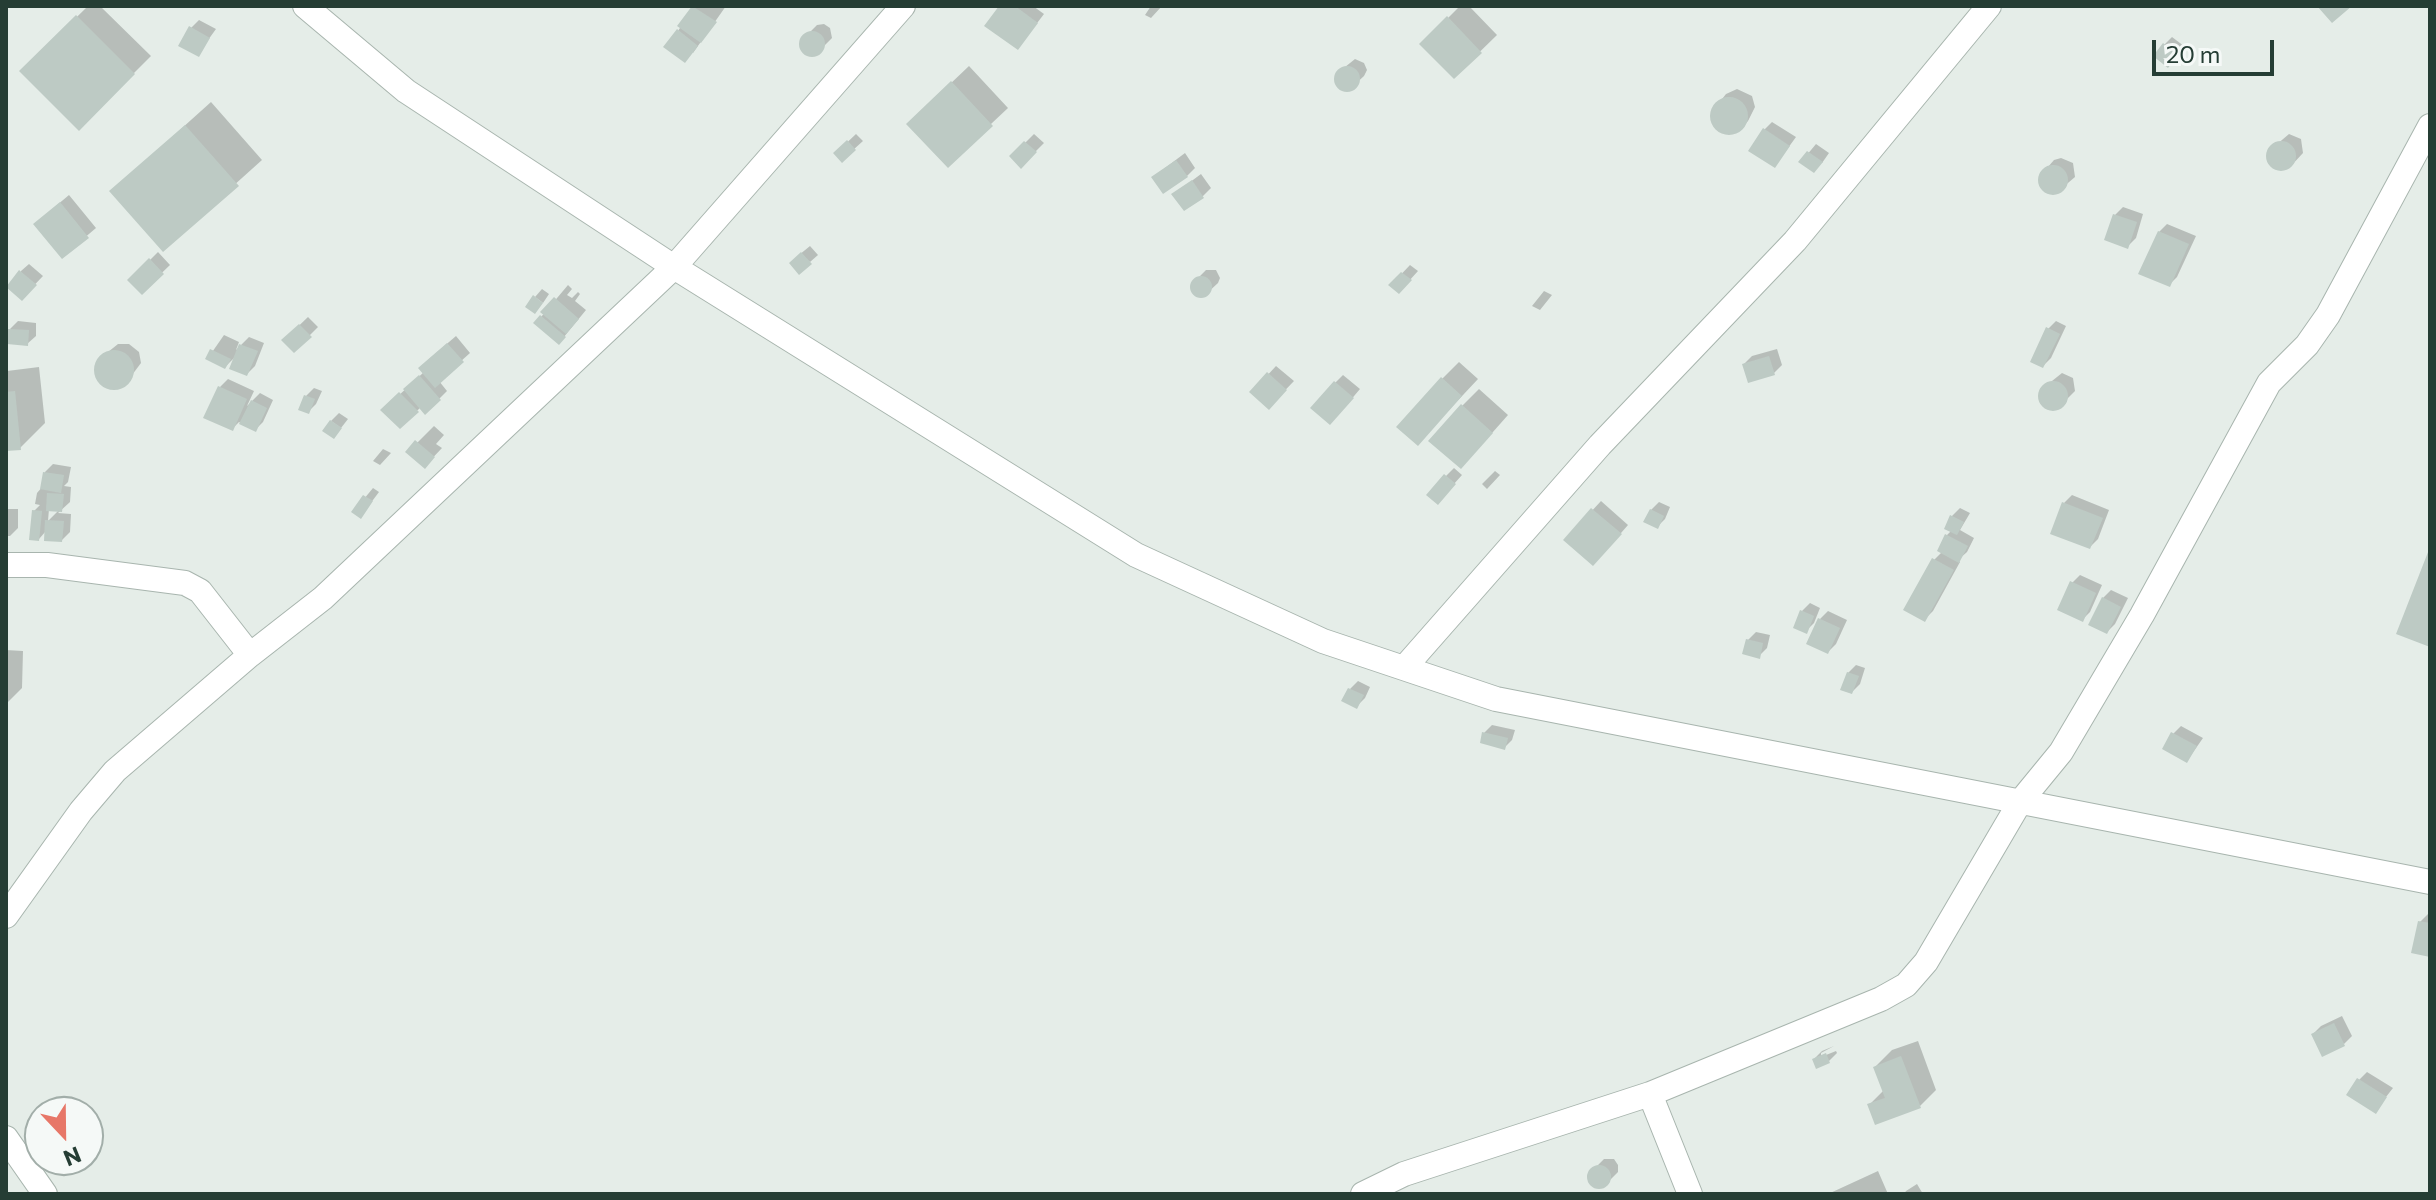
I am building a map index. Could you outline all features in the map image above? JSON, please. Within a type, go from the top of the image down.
[{"type":"street","points":[[305,6],[406,91],[674,267],[1136,555],[1323,641],[1496,699],[2430,882]]},
{"type":"street","points":[[6,916],[81,811],[115,771],[250,655],[323,598],[674,267],[903,6]]},
{"type":"street","points":[[1404,668],[1600,445],[1795,241],[1980,9]]},
{"type":"street","points":[[1363,1194],[1404,1174],[1650,1094],[1881,999],[1906,985],[1926,962],[2020,802],[2061,752],[2142,615],[2269,383],[2307,345],[2328,315],[2430,126]]},
{"type":"street","points":[[6,565],[47,565],[185,583],[200,591],[250,655]]},
{"type":"street","points":[[1650,1094],[1690,1194]]},
{"type":"street","points":[[6,1138],[24,1165],[6,1182]]},
{"type":"street","points":[[32,1176],[45,1194]]},
{"type":"building","points":[[692,6],[717,22],[701,43],[677,26]]},
{"type":"building","points":[[999,6],[1015,6],[1038,23],[1018,50],[984,26]]},
{"type":"building","points":[[2317,6],[2352,6],[2332,23]]},
{"type":"building","points":[[76,15],[135,74],[79,131],[19,71]]},
{"type":"building","points":[[1447,16],[1482,53],[1454,79],[1419,44]]},
{"type":"building","points":[[189,26],[210,38],[199,57],[178,46]]},
{"type":"building","points":[[677,29],[698,46],[685,63],[663,47]]},
{"type":"building","points":[[812,31],[821,35],[825,44],[821,53],[812,57],[803,53],[799,44],[803,35]]},
{"type":"building","points":[[2163,43],[2178,55],[2168,68],[2153,56]]},
{"type":"building","points":[[1347,66],[1356,70],[1360,79],[1356,88],[1347,92],[1338,88],[1334,79],[1338,70]]},
{"type":"building","points":[[951,81],[993,126],[948,168],[906,124]]},
{"type":"building","points":[[1729,97],[1743,102],[1748,116],[1743,130],[1729,135],[1715,130],[1710,116],[1715,102]]},
{"type":"building","points":[[185,125],[239,186],[163,252],[109,191]]},
{"type":"building","points":[[1763,128],[1790,146],[1775,168],[1748,151]]},
{"type":"building","points":[[847,140],[856,150],[842,163],[833,153]]},
{"type":"building","points":[[1024,141],[1037,152],[1021,169],[1009,156]]},
{"type":"building","points":[[2281,141],[2292,145],[2296,156],[2292,167],[2281,171],[2270,167],[2266,156],[2270,145]]},
{"type":"building","points":[[1807,151],[1823,162],[1814,173],[1798,162]]},
{"type":"building","points":[[1176,160],[1188,177],[1163,194],[1151,177]]},
{"type":"building","points":[[2053,165],[2064,169],[2068,180],[2064,191],[2053,195],[2042,191],[2038,180],[2042,169]]},
{"type":"building","points":[[1192,180],[1204,198],[1184,211],[1171,194]]},
{"type":"building","points":[[60,202],[89,238],[62,259],[33,224]]},
{"type":"building","points":[[2113,214],[2137,222],[2128,249],[2104,240]]},
{"type":"building","points":[[2158,231],[2189,244],[2170,287],[2138,274]]},
{"type":"building","points":[[801,252],[812,264],[799,275],[789,263]]},
{"type":"building","points":[[149,258],[164,274],[142,295],[127,280]]},
{"type":"building","points":[[19,270],[37,285],[22,301],[6,287]]},
{"type":"building","points":[[1401,272],[1412,280],[1399,294],[1388,285]]},
{"type":"building","points":[[1201,276],[1209,279],[1212,287],[1209,295],[1201,298],[1193,295],[1190,287],[1193,279]]},
{"type":"building","points":[[533,295],[543,303],[535,314],[525,307]]},
{"type":"building","points":[[554,297],[579,319],[566,334],[540,312]]},
{"type":"building","points":[[540,315],[566,337],[559,345],[533,323]]},
{"type":"building","points":[[299,324],[312,337],[294,353],[281,340]]},
{"type":"building","points":[[2046,327],[2060,334],[2043,368],[2030,362]]},
{"type":"building","points":[[8,329],[29,330],[28,346],[7,344]]},
{"type":"building","points":[[447,343],[464,362],[435,388],[418,368]]},
{"type":"building","points":[[239,344],[258,351],[247,376],[229,369]]},
{"type":"building","points":[[210,349],[231,359],[225,369],[205,359]]},
{"type":"building","points":[[114,350],[128,356],[134,370],[128,384],[114,390],[100,384],[94,370],[100,356]]},
{"type":"building","points":[[1769,356],[1775,375],[1748,383],[1742,364]]},
{"type":"building","points":[[1267,372],[1287,390],[1269,410],[1249,392]]},
{"type":"building","points":[[419,375],[441,400],[425,415],[403,389]]},
{"type":"building","points":[[1441,377],[1462,396],[1418,446],[1396,427]]},
{"type":"building","points":[[1334,381],[1354,398],[1330,425],[1310,408]]},
{"type":"building","points":[[2053,381],[2064,385],[2068,396],[2064,407],[2053,411],[2042,407],[2038,396],[2042,385]]},
{"type":"building","points":[[218,386],[247,399],[233,431],[203,418]]},
{"type":"building","points":[[15,391],[21,450],[6,451],[6,392]]},
{"type":"building","points":[[399,392],[419,412],[400,429],[380,410]]},
{"type":"building","points":[[304,395],[315,399],[309,414],[298,410]]},
{"type":"building","points":[[251,400],[267,408],[256,432],[239,424]]},
{"type":"building","points":[[1461,404],[1493,433],[1461,469],[1428,441]]},
{"type":"building","points":[[330,420],[342,428],[334,439],[322,431]]},
{"type":"building","points":[[415,440],[435,457],[425,469],[405,452]]},
{"type":"building","points":[[43,472],[64,475],[61,493],[40,489]]},
{"type":"building","points":[[1444,474],[1456,484],[1438,505],[1426,495]]},
{"type":"building","points":[[47,493],[64,494],[62,512],[46,511]]},
{"type":"building","points":[[363,495],[373,501],[361,519],[351,512]]},
{"type":"building","points":[[2062,502],[2103,518],[2090,549],[2050,534]]},
{"type":"building","points":[[1591,508],[1622,534],[1593,566],[1563,540]]},
{"type":"building","points":[[1650,509],[1664,516],[1658,529],[1643,522]]},
{"type":"building","points":[[32,510],[42,511],[39,541],[29,540]]},
{"type":"building","points":[[1950,515],[1964,522],[1957,535],[1944,529]]},
{"type":"building","points":[[45,520],[64,521],[62,542],[44,541]]},
{"type":"building","points":[[1945,534],[1968,546],[1959,563],[1937,551]]},
{"type":"building","points":[[2430,547],[2430,647],[2396,634]]},
{"type":"building","points":[[1932,558],[1954,570],[1925,622],[1903,610]]},
{"type":"building","points":[[2070,581],[2096,593],[2083,622],[2057,610]]},
{"type":"building","points":[[2102,597],[2121,607],[2107,634],[2088,625]]},
{"type":"building","points":[[1800,610],[1814,616],[1807,634],[1793,628]]},
{"type":"building","points":[[1818,618],[1840,628],[1828,654],[1806,644]]},
{"type":"building","points":[[1746,639],[1763,643],[1760,659],[1742,654]]},
{"type":"building","points":[[1847,672],[1859,676],[1852,694],[1840,690]]},
{"type":"building","points":[[1348,688],[1364,695],[1357,709],[1341,701]]},
{"type":"building","points":[[1482,732],[1508,738],[1505,750],[1480,743]]},
{"type":"building","points":[[2171,732],[2197,746],[2187,763],[2162,749]]},
{"type":"building","points":[[2418,921],[2430,923],[2430,957],[2411,953]]},
{"type":"building","points":[[2334,1023],[2345,1046],[2322,1057],[2311,1034]]},
{"type":"building","points":[[1826,1053],[1830,1063],[1816,1069],[1812,1059]]},
{"type":"building","points":[[1901,1056],[1921,1108],[1875,1125],[1867,1104],[1885,1098],[1873,1067]]},
{"type":"building","points":[[2357,1078],[2387,1097],[2376,1114],[2346,1095]]},
{"type":"building","points":[[1599,1165],[1608,1168],[1611,1177],[1608,1186],[1599,1189],[1590,1186],[1587,1177],[1590,1168]]}]
